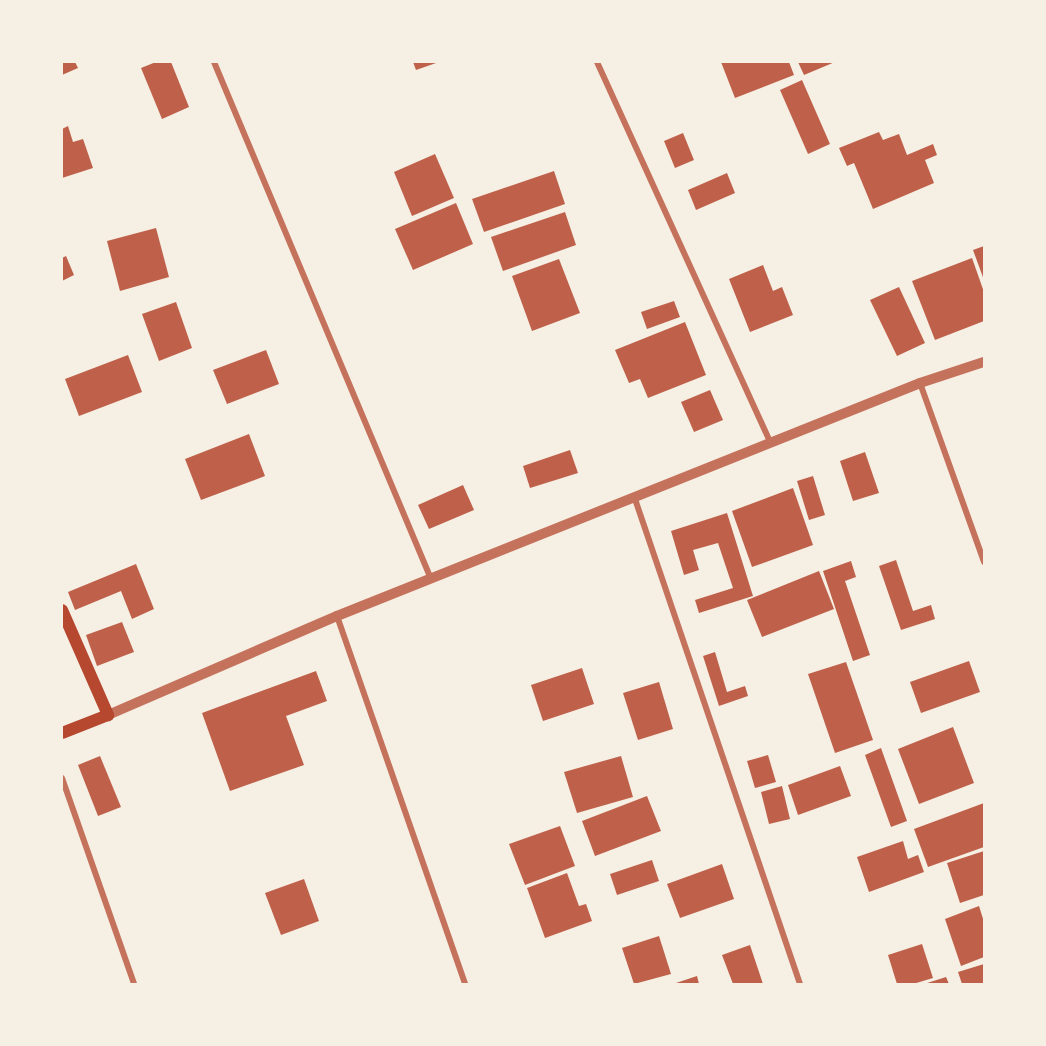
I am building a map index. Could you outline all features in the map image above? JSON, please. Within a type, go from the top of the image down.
[{"type":"main road","points":[[62,610],[108,715],[62,732]]},
{"type":"street","points":[[214,62],[431,579]]},
{"type":"street","points":[[597,62],[771,444]]},
{"type":"street","points":[[108,715],[337,616],[920,383],[984,362]]},
{"type":"street","points":[[920,383],[984,562]]},
{"type":"street","points":[[634,499],[800,984]]},
{"type":"street","points":[[337,616],[465,984]]},
{"type":"street","points":[[62,778],[134,984]]},
{"type":"building","points":[[62,62],[75,62],[78,68],[62,75]]},
{"type":"building","points":[[156,62],[171,62],[189,107],[162,119],[141,68]]},
{"type":"building","points":[[413,62],[439,62],[416,70]]},
{"type":"building","points":[[721,62],[789,62],[794,75],[735,98]]},
{"type":"building","points":[[798,62],[835,62],[804,75]]},
{"type":"building","points":[[802,80],[830,144],[808,154],[780,90]]},
{"type":"building","points":[[68,126],[73,142],[83,139],[93,168],[62,178],[62,129]]},
{"type":"building","points":[[879,132],[883,140],[899,134],[907,155],[933,144],[937,155],[925,160],[934,183],[873,209],[854,163],[847,166],[839,148]]},
{"type":"building","points":[[683,133],[694,160],[675,168],[664,141]]},
{"type":"building","points":[[435,154],[454,198],[412,216],[394,172]]},
{"type":"building","points":[[554,171],[565,204],[484,232],[472,199]]},
{"type":"building","points":[[727,173],[735,193],[696,210],[688,190]]},
{"type":"building","points":[[456,203],[473,244],[413,270],[395,229]]},
{"type":"building","points":[[565,212],[576,245],[503,271],[491,237]]},
{"type":"building","points":[[156,228],[169,277],[120,291],[107,241]]},
{"type":"building","points":[[984,246],[984,280],[973,250]]},
{"type":"building","points":[[66,256],[74,275],[62,281],[62,258]]},
{"type":"building","points":[[972,258],[984,292],[984,321],[935,340],[912,281]]},
{"type":"building","points":[[559,259],[580,313],[532,331],[512,276]]},
{"type":"building","points":[[763,265],[773,291],[782,287],[793,315],[750,332],[729,279]]},
{"type":"building","points":[[899,287],[925,343],[897,356],[870,300]]},
{"type":"building","points":[[674,301],[680,317],[647,329],[641,312]]},
{"type":"building","points":[[176,302],[192,348],[159,361],[142,314]]},
{"type":"building","points":[[685,322],[706,375],[648,398],[640,379],[629,383],[615,350]]},
{"type":"building","points":[[266,350],[279,384],[227,404],[213,370]]},
{"type":"building","points":[[128,355],[142,392],[79,416],[65,379]]},
{"type":"building","points":[[710,390],[723,420],[694,432],[681,402]]},
{"type":"building","points":[[249,434],[265,476],[201,500],[185,459]]},
{"type":"building","points":[[570,450],[578,473],[530,488],[523,466]]},
{"type":"building","points":[[865,452],[879,493],[853,501],[840,461]]},
{"type":"building","points":[[813,476],[825,515],[809,520],[797,481]]},
{"type":"building","points":[[463,485],[474,510],[429,529],[418,505]]},
{"type":"building","points":[[793,488],[813,545],[752,567],[732,511]]},
{"type":"building","points":[[727,513],[753,596],[699,613],[695,600],[733,588],[718,543],[693,550],[699,570],[684,575],[671,531]]},
{"type":"building","points":[[896,560],[913,611],[931,605],[935,619],[901,630],[879,566]]},
{"type":"building","points":[[851,561],[856,577],[845,581],[870,655],[853,661],[823,571]]},
{"type":"building","points":[[136,564],[154,609],[132,619],[121,591],[75,610],[68,592]]},
{"type":"building","points":[[819,571],[834,609],[762,637],[747,600]]},
{"type":"building","points":[[122,622],[134,652],[97,666],[86,635]]},
{"type":"building","points":[[715,652],[727,692],[745,686],[748,696],[719,706],[703,656]]},
{"type":"building","points":[[969,661],[980,692],[921,713],[910,682]]},
{"type":"building","points":[[846,662],[873,740],[835,753],[808,674]]},
{"type":"building","points":[[582,668],[594,704],[543,721],[531,685]]},
{"type":"building","points":[[316,671],[327,701],[286,716],[304,765],[230,791],[202,713]]},
{"type":"building","points":[[659,682],[673,729],[638,740],[623,693]]},
{"type":"building","points":[[953,727],[974,783],[919,804],[898,749]]},
{"type":"building","points":[[881,748],[907,821],[891,827],[865,755]]},
{"type":"building","points":[[768,755],[776,782],[755,788],[747,761]]},
{"type":"building","points":[[100,756],[121,807],[98,816],[78,765]]},
{"type":"building","points":[[621,756],[633,797],[577,813],[564,772]]},
{"type":"building","points":[[840,766],[851,796],[798,815],[788,785]]},
{"type":"building","points":[[782,786],[790,819],[769,824],[761,792]]},
{"type":"building","points":[[647,796],[661,831],[595,856],[582,821]]},
{"type":"building","points":[[984,803],[984,847],[928,867],[914,829]]},
{"type":"building","points":[[560,826],[575,866],[525,885],[509,844]]},
{"type":"building","points":[[903,841],[908,859],[918,855],[924,872],[869,892],[857,857]]},
{"type":"building","points":[[984,851],[984,895],[960,903],[947,863]]},
{"type":"building","points":[[652,860],[659,881],[617,895],[610,874]]},
{"type":"building","points":[[722,864],[734,899],[680,918],[667,884]]},
{"type":"building","points":[[567,873],[579,906],[586,904],[592,921],[545,938],[527,888]]},
{"type":"building","points":[[304,879],[319,921],[281,935],[265,893]]},
{"type":"building","points":[[979,906],[984,922],[984,957],[961,966],[945,919]]},
{"type":"building","points":[[659,936],[671,974],[634,984],[622,948]]},
{"type":"building","points":[[922,944],[933,978],[913,984],[897,984],[888,955]]},
{"type":"building","points":[[750,945],[763,984],[733,984],[722,955]]},
{"type":"building","points":[[984,964],[984,984],[962,984],[958,972]]},
{"type":"building","points":[[697,976],[699,984],[673,984]]},
{"type":"building","points":[[946,977],[949,984],[924,984]]}]
